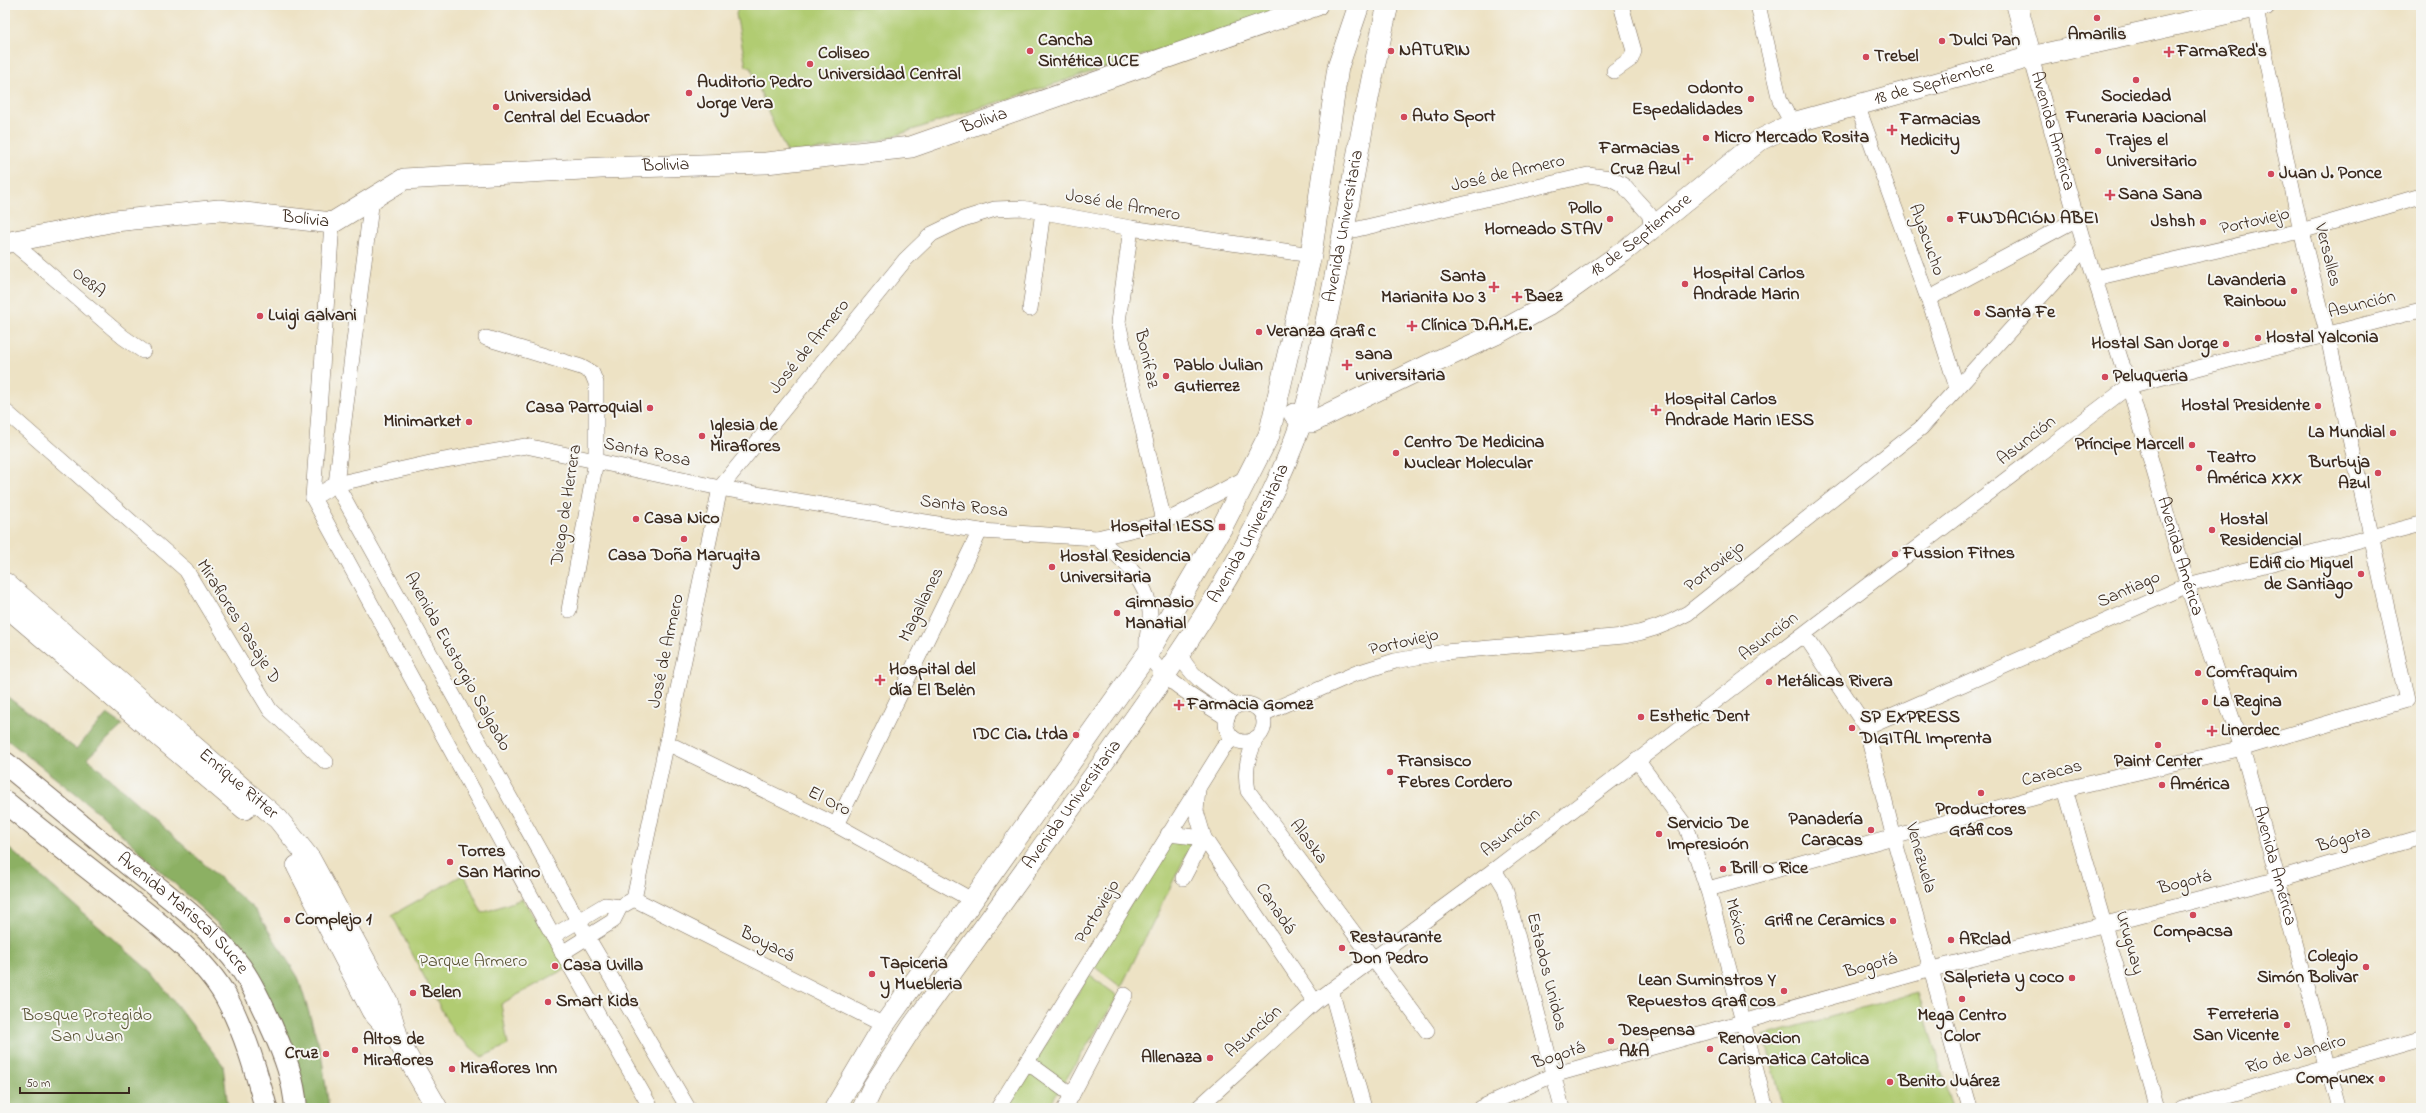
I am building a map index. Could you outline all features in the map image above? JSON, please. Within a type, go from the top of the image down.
[{"type":"main road","name":"Avenida Mariscal Sucre","points":[[5,763],[168,896],[206,930],[233,958],[249,980],[286,1056],[297,1101]]},
{"type":"main road","name":"Avenida Mariscal Sucre","points":[[5,802],[165,929],[211,976],[226,997],[255,1067],[266,1108]]},
{"type":"main road","points":[[72,856],[121,907],[172,951],[210,994],[237,1050],[252,1108]]},
{"type":"main road","points":[[150,917],[168,896]]},
{"type":"street","name":"Bolivia","points":[[8,242],[114,221],[219,210],[332,223],[404,179],[601,168],[766,163],[911,147],[1317,5]]},
{"type":"street","name":"Avenida Universitaria","points":[[835,1108],[884,1025],[1148,653],[1250,476],[1269,435],[1283,381],[1311,255],[1338,67],[1359,5]]},
{"type":"street","name":"Avenida Universitaria","points":[[863,1108],[873,1087],[912,1027],[1180,654],[1238,560],[1281,472],[1302,422],[1345,232],[1379,45],[1388,5]]},
{"type":"street","points":[[1614,71],[1631,59],[1634,51],[1621,5]]},
{"type":"street","points":[[1758,5],[1780,102],[1787,114],[1796,122]]},
{"type":"street","name":"Avenida América","points":[[2017,5],[2085,248],[2130,386],[2188,585],[2242,748],[2340,1108]]},
{"type":"street","name":"18 de Septiembre","points":[[1302,422],[1312,422],[1496,334],[1547,306],[1623,252],[1760,140],[1796,122],[2031,57],[2258,6]]},
{"type":"street","name":"Versalles","points":[[2258,6],[2301,231],[2327,333],[2408,700]]},
{"type":"street","name":"Ayacucho","points":[[1857,105],[1928,299],[1957,388]]},
{"type":"street","name":"José de Armero","points":[[1345,232],[1588,175],[1610,178],[1623,185],[1649,214],[1651,222],[1648,231]]},
{"type":"street","name":"Portoviejo","points":[[2095,278],[2301,231],[2421,196]]},
{"type":"street","points":[[336,484],[372,198]]},
{"type":"street","name":"José de Armero","points":[[634,899],[720,488],[905,260],[932,234],[963,219],[995,209],[1022,208],[1131,228],[1311,255]]},
{"type":"street","points":[[1030,309],[1043,212]]},
{"type":"street","points":[[1928,299],[2077,219]]},
{"type":"street","points":[[332,223],[313,498],[562,953],[651,1108]]},
{"type":"street","name":"Bonifaz","points":[[1131,228],[1118,322],[1164,521]]},
{"type":"street","name":"Oe8A","points":[[8,242],[123,337],[143,351]]},
{"type":"street","name":"Portoviejo","points":[[1263,714],[1354,674],[1395,661],[1445,652],[1624,636],[1646,632],[1669,624],[1688,613],[1921,428],[2085,248]]},
{"type":"street","name":"Asunción","points":[[1198,1108],[1315,1002],[1494,870],[2130,386],[2327,333],[2421,310]]},
{"type":"street","name":"Diego de Herrera","points":[[486,338],[581,367],[592,373],[596,383],[596,462],[569,610]]},
{"type":"street","points":[[1283,381],[1286,399],[1292,412],[1302,422]]},
{"type":"street","name":"Miraflores Pasaje D","points":[[5,411],[186,570],[270,710],[326,762]]},
{"type":"street","name":"Santa Rosa","points":[[313,498],[336,484],[439,461],[526,446],[720,488],[980,531],[1097,538],[1164,521],[1211,498],[1250,476]]},
{"type":"street","name":"Avenida Eustorgio Salgado","points":[[336,484],[578,921],[688,1108]]},
{"type":"street","name":"Santiago","points":[[1866,727],[2188,585],[2421,524]]},
{"type":"street","name":"Magallanes","points":[[836,826],[980,531]]},
{"type":"street","points":[[1097,538],[1123,558],[1134,572],[1144,593],[1150,616],[1147,638],[1148,653],[1165,676],[1231,712]]},
{"type":"street","name":"Enrique Ritter","points":[[5,582],[278,819],[310,859],[387,1001],[400,1042],[437,1108]]},
{"type":"street","name":"Enrique Ritter","points":[[5,605],[272,832],[298,867],[372,1011],[400,1042]]},
{"type":"street","name":"Venezuela","points":[[1800,638],[1806,639],[1810,643],[1866,727],[1894,838],[1970,1108]]},
{"type":"street","points":[[1180,654],[1184,664],[1231,712]]},
{"type":"street","name":"Caracas","points":[[1708,889],[2065,789],[2242,748],[2408,700]]},
{"type":"street","points":[[1248,703],[1259,709],[1263,714],[1264,727],[1256,738],[1244,742],[1232,738],[1227,728],[1231,712],[1248,703]]},
{"type":"street","name":"Portoviejo","points":[[998,1108],[1199,784],[1232,738]]},
{"type":"street","name":"Alaska","points":[[1256,738],[1246,761],[1245,777],[1248,791],[1426,1031]]},
{"type":"street","name":"El Oro","points":[[667,743],[836,826],[972,900]]},
{"type":"street","name":"México","points":[[1637,760],[1687,828],[1708,889],[1766,1108]]},
{"type":"street","name":"Canadá","points":[[1199,784],[1196,811],[1204,838],[1315,1002]]},
{"type":"street","name":"Uruguay","points":[[2065,789],[2157,1108]]},
{"type":"street","points":[[1168,834],[1204,838],[1184,878]]},
{"type":"street","name":"Bógota","points":[[2278,878],[2421,837]]},
{"type":"street","name":"Estados Unidos","points":[[1494,870],[1505,888],[1562,1108]]},
{"type":"street","name":"Bogotá","points":[[1480,1108],[1553,1075],[1932,969],[2278,878]]},
{"type":"street","points":[[562,953],[613,921],[620,907],[634,899]]},
{"type":"street","name":"Boyacá","points":[[634,899],[884,1025]]},
{"type":"street","points":[[553,936],[605,905],[620,907]]},
{"type":"street","points":[[1332,990],[1364,1108]]},
{"type":"street","points":[[1065,1108],[1125,995]]},
{"type":"street","name":"Río de Janeiro","points":[[2181,1108],[2421,1039]]},
{"type":"street","points":[[1027,1062],[1072,1095]]},
{"type":"green space","points":[[739,5],[1298,5],[878,141],[788,154],[772,121],[751,68],[746,66],[736,14]]},
{"type":"green space","points":[[5,695],[76,749],[107,714],[123,725],[87,758],[256,911],[298,977],[321,1052],[329,1108],[302,1108],[275,1014],[245,949],[93,808],[5,738]]},
{"type":"green space","points":[[1173,837],[1192,843],[1121,987],[1092,965]]},
{"type":"green space","name":"Bosque Protegido San Juan","points":[[5,845],[152,973],[223,1065],[228,1108],[5,1108]]},
{"type":"green space","name":"Parque Armero","points":[[464,874],[482,913],[522,899],[570,966],[501,1004],[508,1045],[482,1057],[453,1032],[392,915]]},
{"type":"green space","points":[[1089,975],[1118,996],[1048,1108],[1006,1108]]},
{"type":"green space","points":[[1918,992],[1952,1108],[1784,1108],[1764,1036]]},
{"type":"place","name":"Amarilis","points":[[2097,18]]},
{"type":"place","name":"Dulci Pan","points":[[1942,41]]},
{"type":"place","name":"Cancha Sintética UCE","points":[[1030,51]]},
{"type":"place","name":"NATURIN","points":[[1391,51]]},
{"type":"place","name":"FarmaRed's","points":[[2169,52]]},
{"type":"place","name":"Trebel","points":[[1866,57]]},
{"type":"place","name":"Coliseo Universidad Central","points":[[810,64]]},
{"type":"place","name":"Sociedad Funeraria Nacional","points":[[2136,80]]},
{"type":"place","name":"Auditorio Pedro Jorge Vera","points":[[689,93]]},
{"type":"place","name":"Odonto Espedalidades","points":[[1751,99]]},
{"type":"place","name":"Universidad Central del Ecuador","points":[[496,107]]},
{"type":"place","name":"Auto Sport","points":[[1404,117]]},
{"type":"place","name":"Farmacias Medicity","points":[[1892,130]]},
{"type":"place","name":"Micro Mercado Rosita","points":[[1706,138]]},
{"type":"place","name":"Trajes el Universitario","points":[[2098,151]]},
{"type":"place","name":"Farmacias Cruz Azul","points":[[1688,159]]},
{"type":"place","name":"Juan J. Ponce","points":[[2271,174]]},
{"type":"place","name":"Sana Sana","points":[[2110,195]]},
{"type":"place","name":"Pollo Horneado STAV","points":[[1610,219]]},
{"type":"place","name":"FUNDACIÓN ABEI","points":[[1950,219]]},
{"type":"place","name":"Jshsh","points":[[2203,222]]},
{"type":"place","name":"Hospital Carlos Andrade Marin","points":[[1685,284]]},
{"type":"place","name":"Santa Marianita No 3","points":[[1494,287]]},
{"type":"place","name":"Lavanderia Rainbow","points":[[2294,291]]},
{"type":"place","name":"Baez","points":[[1517,297]]},
{"type":"place","name":"Santa Fe","points":[[1977,313]]},
{"type":"place","name":"Luigi Galvani","points":[[260,316]]},
{"type":"place","name":"Clínica D.A.M.E.","points":[[1412,326]]},
{"type":"place","name":"Veranza Grafic","points":[[1259,332]]},
{"type":"place","name":"Hostal Yalconia","points":[[2258,338]]},
{"type":"place","name":"Hostal San Jorge","points":[[2226,344]]},
{"type":"place","name":"sana universitaria","points":[[1347,365]]},
{"type":"place","name":"Pablo Julian Gutierrez","points":[[1166,376]]},
{"type":"place","name":"Peluqueria","points":[[2105,377]]},
{"type":"place","name":"Hostal Presidente","points":[[2318,406]]},
{"type":"place","name":"Casa Parroquial","points":[[650,408]]},
{"type":"place","name":"Hospital Carlos Andrade Marin IESS","points":[[1656,410]]},
{"type":"place","name":"Minimarket","points":[[469,422]]},
{"type":"place","name":"La Mundial","points":[[2393,433]]},
{"type":"place","name":"Iglesia de Miraflores","points":[[702,436]]},
{"type":"place","name":"Príncipe Marcell","points":[[2192,445]]},
{"type":"place","name":"Centro De Medicina Nuclear Molecular","points":[[1396,453]]},
{"type":"place","name":"Teatro América XXX","points":[[2199,468]]},
{"type":"place","name":"Burbuja Azul","points":[[2378,473]]},
{"type":"place","name":"Casa Nico","points":[[636,519]]},
{"type":"place","name":"Hospital IESS","points":[[1222,527]]},
{"type":"place","name":"Hostal Residencial","points":[[2212,530]]},
{"type":"place","name":"Casa Doña Marugita","points":[[684,539]]},
{"type":"place","name":"Fussion Fitnes","points":[[1895,554]]},
{"type":"place","name":"Hostal Residencia Universitaria","points":[[1052,567]]},
{"type":"place","name":"Edificio Miguel de Santiago","points":[[2361,574]]},
{"type":"place","name":"Gimnasio Manatial","points":[[1117,613]]},
{"type":"place","name":"Comfraquim","points":[[2198,673]]},
{"type":"place","name":"Hospital del día El Belėn","points":[[880,680]]},
{"type":"place","name":"Metálicas Rivera","points":[[1769,682]]},
{"type":"place","name":"La Regina","points":[[2205,702]]},
{"type":"place","name":"Farmacia Gomez","points":[[1179,705]]},
{"type":"place","name":"Esthetic Dent","points":[[1641,717]]},
{"type":"place","name":"SP EXPRESS DIGITAL Imprenta","points":[[1852,728]]},
{"type":"place","name":"Linerdec","points":[[2212,731]]},
{"type":"place","name":"IDC Cia. Ltda","points":[[1076,735]]},
{"type":"place","name":"Paint Center","points":[[2158,745]]},
{"type":"place","name":"Fransisco Febres Cordero","points":[[1390,772]]},
{"type":"place","name":"América","points":[[2162,785]]},
{"type":"place","name":"Productores Gráficos","points":[[1981,793]]},
{"type":"place","name":"Panadería Caracas","points":[[1871,830]]},
{"type":"place","name":"Servicio De Impresioón","points":[[1659,834]]},
{"type":"place","name":"Torres San Marino","points":[[450,862]]},
{"type":"place","name":"Brill O Rice","points":[[1723,869]]},
{"type":"place","name":"Compacsa","points":[[2193,915]]},
{"type":"place","name":"Complejo 1","points":[[287,920]]},
{"type":"place","name":"Grifine Ceramics","points":[[1893,921]]},
{"type":"place","name":"ARclad","points":[[1951,940]]},
{"type":"place","name":"Restaurante Don Pedro","points":[[1342,948]]},
{"type":"place","name":"Casa Uvilla","points":[[555,966]]},
{"type":"place","name":"Colegio Simón Bolivar","points":[[2366,967]]},
{"type":"place","name":"Tapiceria y Muebleria","points":[[872,974]]},
{"type":"place","name":"Salprieta y coco","points":[[2072,978]]},
{"type":"place","name":"Lean Suminstros Y Repuestos Graficos","points":[[1784,991]]},
{"type":"place","name":"Belen","points":[[413,993]]},
{"type":"place","name":"Mega Centro Color","points":[[1962,999]]},
{"type":"place","name":"Smart Kids","points":[[548,1002]]},
{"type":"place","name":"Ferreteria San Vicente","points":[[2287,1025]]},
{"type":"place","name":"Despensa A&A","points":[[1611,1041]]},
{"type":"place","name":"Renovacion Carismatica Catolica","points":[[1710,1049]]},
{"type":"place","name":"Altos de Miraflores","points":[[355,1050]]},
{"type":"place","name":"Cruz","points":[[326,1054]]},
{"type":"place","name":"Allenaza","points":[[1210,1058]]},
{"type":"place","name":"Miraflores Inn","points":[[452,1069]]},
{"type":"place","name":"Compunex","points":[[2382,1079]]},
{"type":"place","name":"Benito Juárez","points":[[1890,1082]]}]
